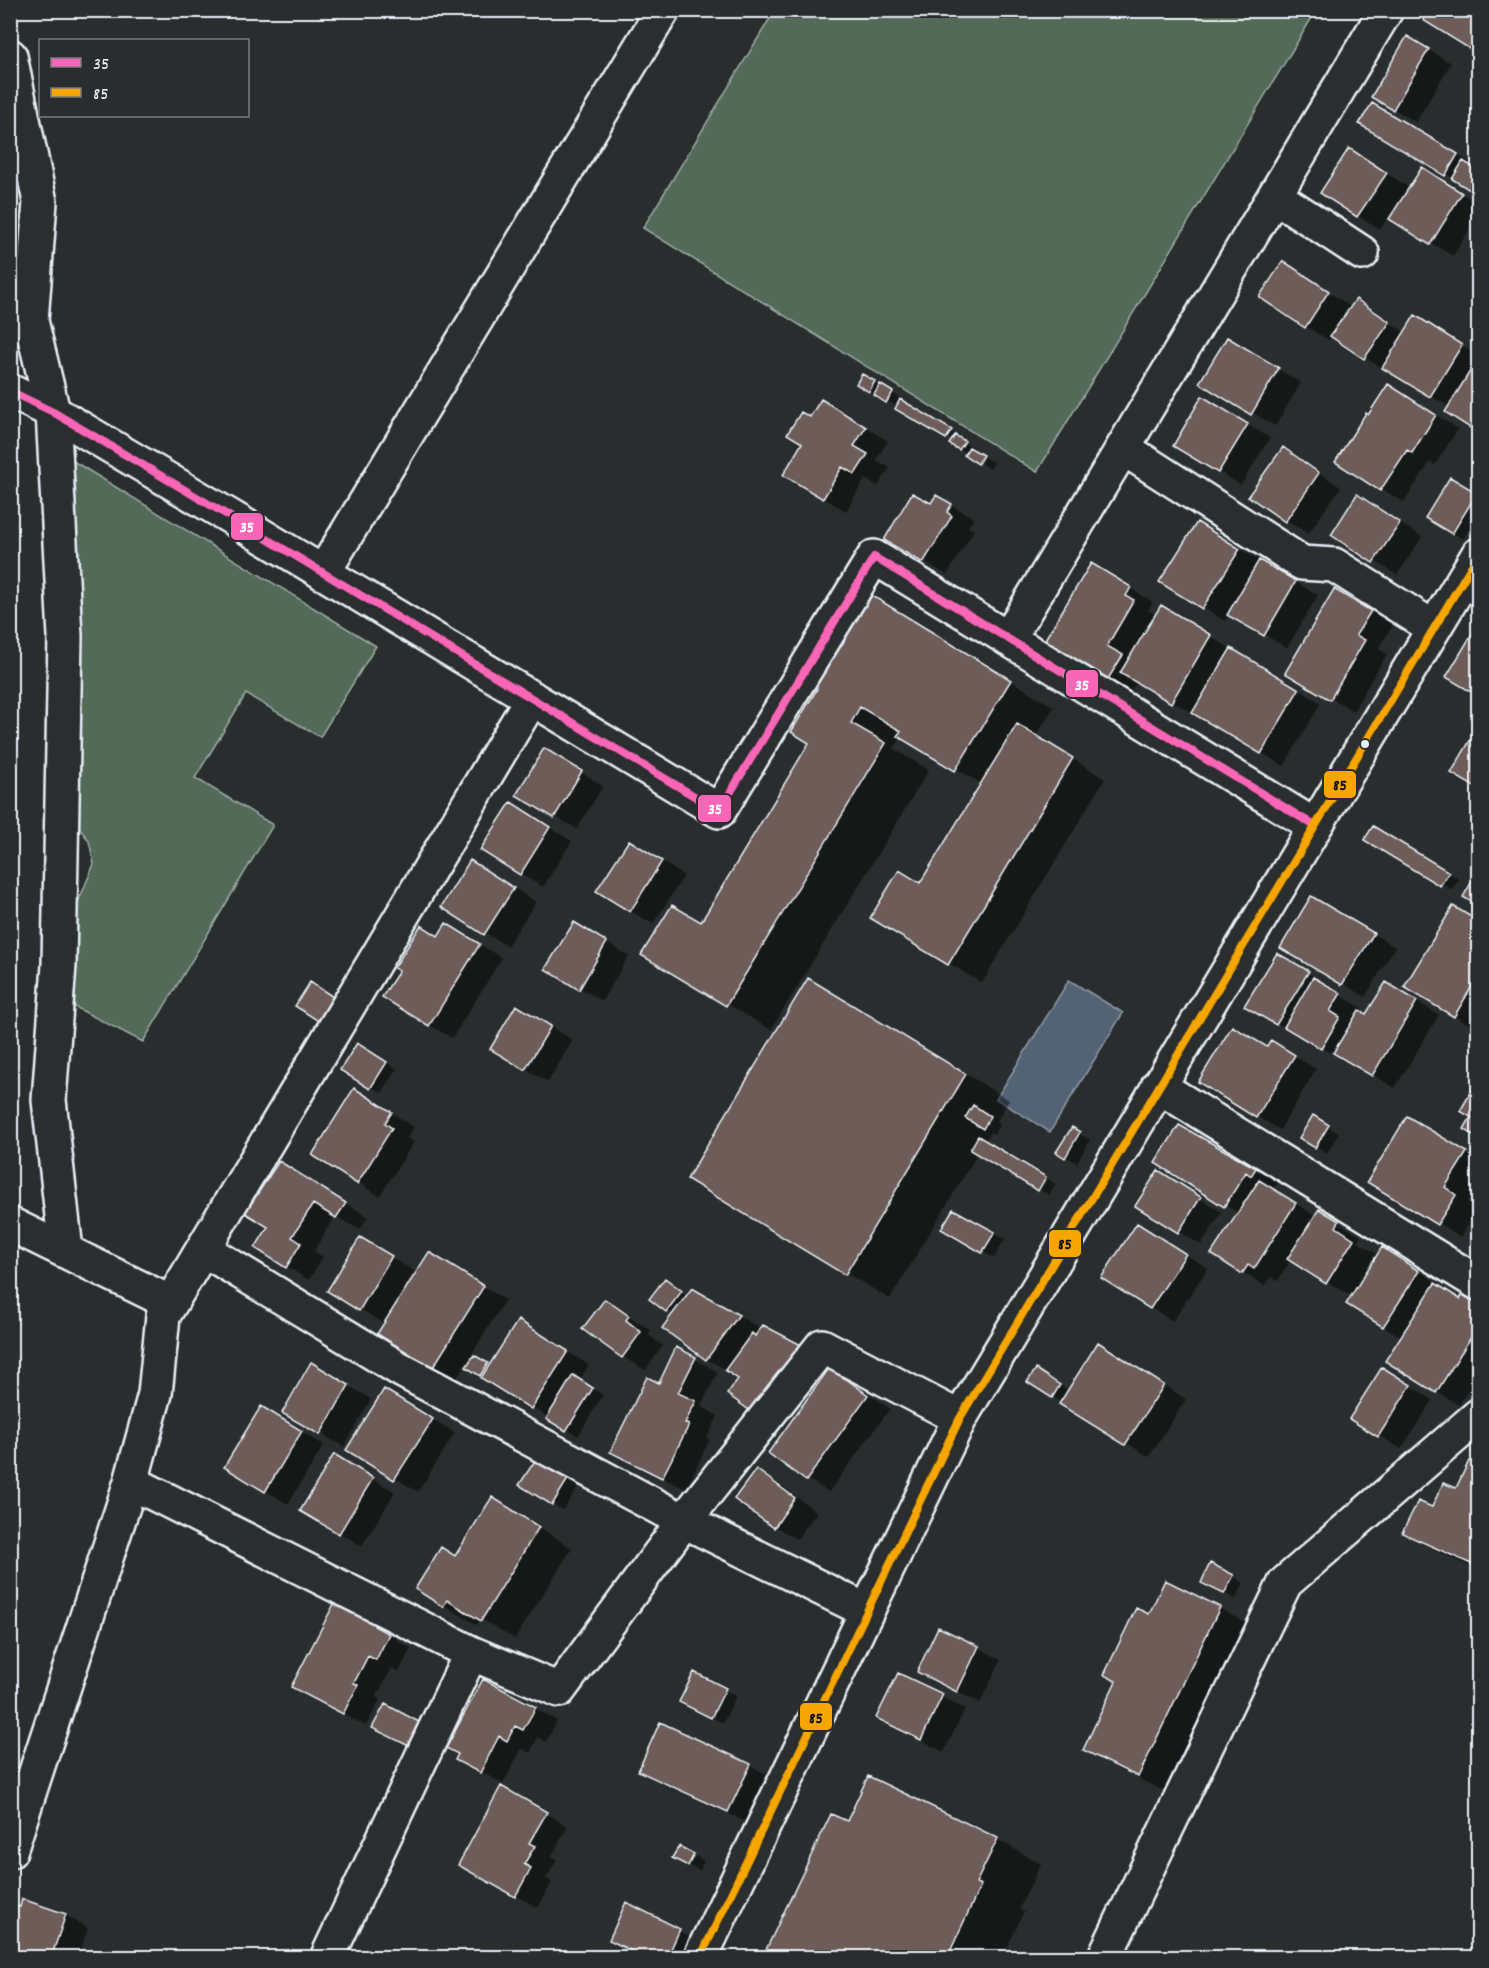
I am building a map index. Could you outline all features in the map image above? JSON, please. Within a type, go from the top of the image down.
[{"type":"street","points":[[323,573],[663,10]]},
{"type":"street","points":[[1008,639],[1386,10]]},
{"type":"street","points":[[10,56],[40,202],[31,321],[53,412],[64,636],[58,965],[49,1100],[66,1251]]},
{"type":"street","points":[[1275,196],[1362,253]]},
{"type":"street","points":[[10,392],[53,412],[719,811],[874,557],[1315,826]]},
{"type":"street","points":[[1124,448],[1302,563],[1334,565],[1434,628]]},
{"type":"street","points":[[700,1958],[960,1418],[1479,555]]},
{"type":"street","points":[[10,1851],[131,1482],[155,1394],[163,1316],[532,698]]},
{"type":"street","points":[[1158,1086],[1479,1283]]},
{"type":"street","points":[[10,1224],[171,1303]]},
{"type":"street","points":[[203,1250],[403,1371],[684,1521],[867,1611]]},
{"type":"street","points":[[131,1482],[471,1653],[559,1690],[684,1521],[822,1346],[960,1418]]},
{"type":"street","points":[[1104,1958],[1285,1583],[1479,1416]]},
{"type":"street","points":[[327,1958],[471,1653]]},
{"type":"green space","points":[[775,10],[1316,11],[1037,472],[643,228]]},
{"type":"green space","points":[[73,461],[376,646],[320,737],[246,694],[195,778],[273,825],[143,1042],[69,1004],[70,941],[77,905],[94,864],[89,841],[70,814]]},
{"type":"water","points":[[1069,980],[1123,1013],[1050,1132],[996,1099]]},
{"type":"building","points":[[1428,10],[1478,10],[1478,41],[1473,51],[1423,20]]},
{"type":"building","points":[[1407,36],[1429,49],[1393,110],[1371,97]]},
{"type":"building","points":[[1372,103],[1458,154],[1445,176],[1359,124]]},
{"type":"building","points":[[1349,148],[1387,173],[1357,217],[1320,193]]},
{"type":"building","points":[[1463,161],[1478,170],[1478,195],[1452,179]]},
{"type":"building","points":[[1422,167],[1462,193],[1430,245],[1389,219]]},
{"type":"building","points":[[1283,261],[1329,291],[1305,328],[1259,297]]},
{"type":"building","points":[[1356,299],[1390,322],[1364,359],[1330,336]]},
{"type":"building","points":[[1415,315],[1462,345],[1430,397],[1382,368]]},
{"type":"building","points":[[1227,337],[1279,368],[1251,415],[1199,383]]},
{"type":"building","points":[[1472,368],[1478,373],[1478,433],[1445,412]]},
{"type":"building","points":[[862,374],[875,381],[869,392],[856,384]]},
{"type":"building","points":[[880,384],[893,392],[886,403],[874,395]]},
{"type":"building","points":[[1388,384],[1436,415],[1412,453],[1407,450],[1380,491],[1335,462],[1366,413],[1368,415]]},
{"type":"building","points":[[1202,396],[1248,424],[1218,473],[1173,446]]},
{"type":"building","points":[[821,399],[866,427],[854,446],[868,454],[855,474],[842,467],[823,499],[783,475],[802,443],[787,434],[801,412],[810,417]]},
{"type":"building","points":[[900,399],[952,430],[946,439],[895,409]]},
{"type":"building","points":[[955,435],[965,441],[959,450],[949,444]]},
{"type":"building","points":[[969,447],[983,455],[978,464],[964,455]]},
{"type":"building","points":[[1283,447],[1319,473],[1285,522],[1248,496]]},
{"type":"building","points":[[1450,477],[1477,493],[1452,534],[1425,518]]},
{"type":"building","points":[[912,493],[931,503],[936,495],[952,504],[947,512],[952,516],[923,563],[884,540]]},
{"type":"building","points":[[1357,494],[1400,523],[1373,563],[1331,535]]},
{"type":"building","points":[[1197,522],[1240,549],[1202,609],[1159,582]]},
{"type":"building","points":[[1259,560],[1296,581],[1264,636],[1227,615]]},
{"type":"building","points":[[1091,563],[1131,587],[1126,596],[1134,600],[1107,646],[1123,655],[1108,679],[1044,641]]},
{"type":"building","points":[[1334,589],[1371,611],[1356,635],[1365,640],[1330,700],[1285,673]]},
{"type":"building","points":[[866,592],[1011,680],[955,771],[897,736],[901,731],[860,707],[851,723],[886,743],[726,1006],[641,955],[672,905],[701,922],[809,743],[791,732],[817,689],[810,685]]},
{"type":"building","points":[[1161,605],[1211,635],[1171,703],[1120,673]]},
{"type":"building","points":[[1478,624],[1478,696],[1446,677]]},
{"type":"building","points":[[1231,648],[1299,689],[1261,754],[1192,713]]},
{"type":"building","points":[[1017,724],[1073,758],[948,965],[870,918],[899,870],[920,883]]},
{"type":"building","points":[[1478,727],[1478,789],[1451,773]]},
{"type":"building","points":[[544,748],[582,771],[554,818],[516,795]]},
{"type":"building","points":[[511,802],[550,827],[520,875],[480,850]]},
{"type":"building","points":[[1373,826],[1449,872],[1440,886],[1364,840]]},
{"type":"building","points":[[629,840],[662,861],[630,912],[596,891]]},
{"type":"building","points":[[470,860],[514,888],[484,935],[441,907]]},
{"type":"building","points":[[1478,871],[1478,906],[1463,897]]},
{"type":"building","points":[[1311,896],[1374,933],[1342,985],[1280,948]]},
{"type":"building","points":[[1453,906],[1478,921],[1478,976],[1454,1017],[1404,987]]},
{"type":"building","points":[[574,922],[607,942],[579,990],[545,969]]},
{"type":"building","points":[[446,923],[480,944],[429,1026],[382,997],[399,971],[394,968],[421,925],[438,936]]},
{"type":"building","points":[[1277,953],[1309,971],[1276,1025],[1244,1006]]},
{"type":"building","points":[[1313,977],[1341,993],[1330,1011],[1340,1017],[1321,1049],[1284,1027]]},
{"type":"building","points":[[808,978],[966,1074],[845,1275],[687,1179]]},
{"type":"building","points":[[310,982],[335,998],[320,1022],[295,1006]]},
{"type":"building","points":[[1386,982],[1417,1001],[1372,1076],[1333,1053],[1359,1010],[1366,1014]]},
{"type":"building","points":[[516,1005],[551,1026],[525,1070],[490,1049]]},
{"type":"building","points":[[1232,1026],[1267,1047],[1271,1040],[1295,1055],[1256,1118],[1198,1082]]},
{"type":"building","points":[[357,1043],[387,1062],[370,1089],[340,1070]]},
{"type":"building","points":[[1478,1080],[1478,1138],[1464,1129],[1471,1117],[1460,1111]]},
{"type":"building","points":[[354,1088],[392,1112],[385,1123],[392,1128],[357,1184],[312,1155]]},
{"type":"building","points":[[973,1105],[990,1116],[983,1129],[965,1118]]},
{"type":"building","points":[[1313,1115],[1329,1125],[1315,1148],[1299,1138]]},
{"type":"building","points":[[1407,1116],[1467,1152],[1445,1187],[1456,1195],[1437,1225],[1367,1182]]},
{"type":"building","points":[[1179,1125],[1256,1168],[1251,1176],[1246,1172],[1224,1207],[1155,1163]]},
{"type":"building","points":[[1072,1127],[1080,1132],[1065,1158],[1056,1152]]},
{"type":"building","points":[[978,1136],[1046,1177],[1038,1191],[970,1150]]},
{"type":"building","points":[[279,1161],[346,1203],[336,1218],[313,1204],[292,1237],[301,1243],[286,1268],[255,1248],[268,1227],[245,1213]]},
{"type":"building","points":[[1158,1170],[1201,1197],[1178,1233],[1135,1206]]},
{"type":"building","points":[[1259,1180],[1296,1203],[1254,1269],[1248,1265],[1242,1274],[1211,1254]]},
{"type":"building","points":[[953,1209],[995,1232],[982,1253],[941,1229]]},
{"type":"building","points":[[1319,1209],[1339,1221],[1336,1227],[1354,1239],[1326,1284],[1287,1259]]},
{"type":"building","points":[[1137,1223],[1186,1254],[1150,1309],[1101,1278]]},
{"type":"building","points":[[360,1237],[392,1256],[359,1311],[327,1291]]},
{"type":"building","points":[[1382,1247],[1419,1271],[1383,1327],[1346,1304]]},
{"type":"building","points":[[429,1252],[484,1286],[432,1369],[377,1334]]},
{"type":"building","points":[[665,1278],[682,1291],[666,1312],[649,1299]]},
{"type":"building","points":[[1435,1283],[1460,1299],[1466,1289],[1478,1297],[1478,1326],[1436,1393],[1385,1361]]},
{"type":"building","points":[[692,1288],[739,1315],[706,1360],[662,1328]]},
{"type":"building","points":[[605,1299],[629,1316],[626,1320],[641,1332],[622,1358],[582,1329]]},
{"type":"building","points":[[518,1320],[568,1351],[531,1409],[481,1378]]},
{"type":"building","points":[[763,1325],[805,1347],[766,1399],[760,1394],[749,1410],[727,1394],[738,1379],[725,1370],[752,1333],[755,1336]]},
{"type":"building","points":[[1098,1342],[1164,1385],[1125,1445],[1059,1404]]},
{"type":"building","points":[[676,1347],[696,1357],[678,1393],[696,1401],[685,1423],[689,1425],[662,1478],[610,1452],[647,1377],[659,1383]]},
{"type":"building","points":[[474,1355],[488,1363],[480,1376],[466,1367]]},
{"type":"building","points":[[311,1362],[349,1385],[320,1435],[282,1413]]},
{"type":"building","points":[[830,1367],[868,1395],[806,1481],[768,1453]]},
{"type":"building","points":[[1382,1367],[1411,1385],[1378,1437],[1349,1419]]},
{"type":"building","points":[[1036,1369],[1060,1385],[1052,1398],[1027,1382]]},
{"type":"building","points":[[573,1375],[593,1388],[566,1431],[546,1419]]},
{"type":"building","points":[[384,1389],[433,1419],[394,1480],[346,1450]]},
{"type":"building","points":[[261,1406],[302,1431],[265,1492],[224,1467]]},
{"type":"building","points":[[334,1454],[373,1478],[339,1534],[300,1511]]},
{"type":"building","points":[[1478,1455],[1478,1567],[1402,1533],[1418,1501],[1432,1507],[1443,1483],[1456,1488],[1469,1461],[1475,1463]]},
{"type":"building","points":[[536,1459],[568,1479],[552,1505],[519,1485]]},
{"type":"building","points":[[756,1469],[795,1498],[774,1528],[734,1499]]},
{"type":"building","points":[[492,1497],[539,1527],[481,1621],[447,1600],[443,1607],[415,1589],[441,1547],[455,1556]]},
{"type":"building","points":[[1210,1563],[1234,1575],[1224,1594],[1201,1583]]},
{"type":"building","points":[[1165,1580],[1220,1607],[1138,1777],[1083,1750],[1116,1681],[1104,1675],[1136,1608],[1149,1614]]},
{"type":"building","points":[[335,1602],[375,1623],[374,1626],[389,1634],[376,1660],[368,1656],[354,1683],[358,1685],[343,1714],[291,1687]]},
{"type":"building","points":[[938,1627],[979,1646],[957,1692],[917,1672]]},
{"type":"building","points":[[694,1672],[726,1688],[711,1718],[679,1702]]},
{"type":"building","points":[[898,1673],[943,1694],[921,1740],[876,1718]]},
{"type":"building","points":[[483,1679],[536,1707],[523,1730],[515,1726],[507,1741],[499,1736],[480,1773],[455,1760],[458,1754],[446,1748]]},
{"type":"building","points":[[385,1704],[421,1723],[409,1746],[372,1728]]},
{"type":"building","points":[[660,1722],[751,1764],[728,1812],[638,1771]]},
{"type":"building","points":[[868,1776],[998,1838],[976,1883],[981,1885],[947,1958],[762,1958],[831,1814],[847,1821]]},
{"type":"building","points":[[501,1786],[547,1812],[529,1843],[535,1846],[524,1864],[531,1868],[515,1897],[458,1865]]},
{"type":"building","points":[[679,1846],[694,1854],[688,1866],[672,1858]]},
{"type":"building","points":[[22,1899],[66,1914],[51,1958],[10,1958],[10,1904],[20,1907]]},
{"type":"building","points":[[626,1902],[680,1929],[667,1958],[646,1958],[609,1940]]},
{"type":"transit line","name":"35","points":[[10,391],[53,412],[229,516],[719,811],[874,557],[1315,826]]},
{"type":"transit line","name":"85","points":[[700,1958],[960,1418],[1478,555]]}]
